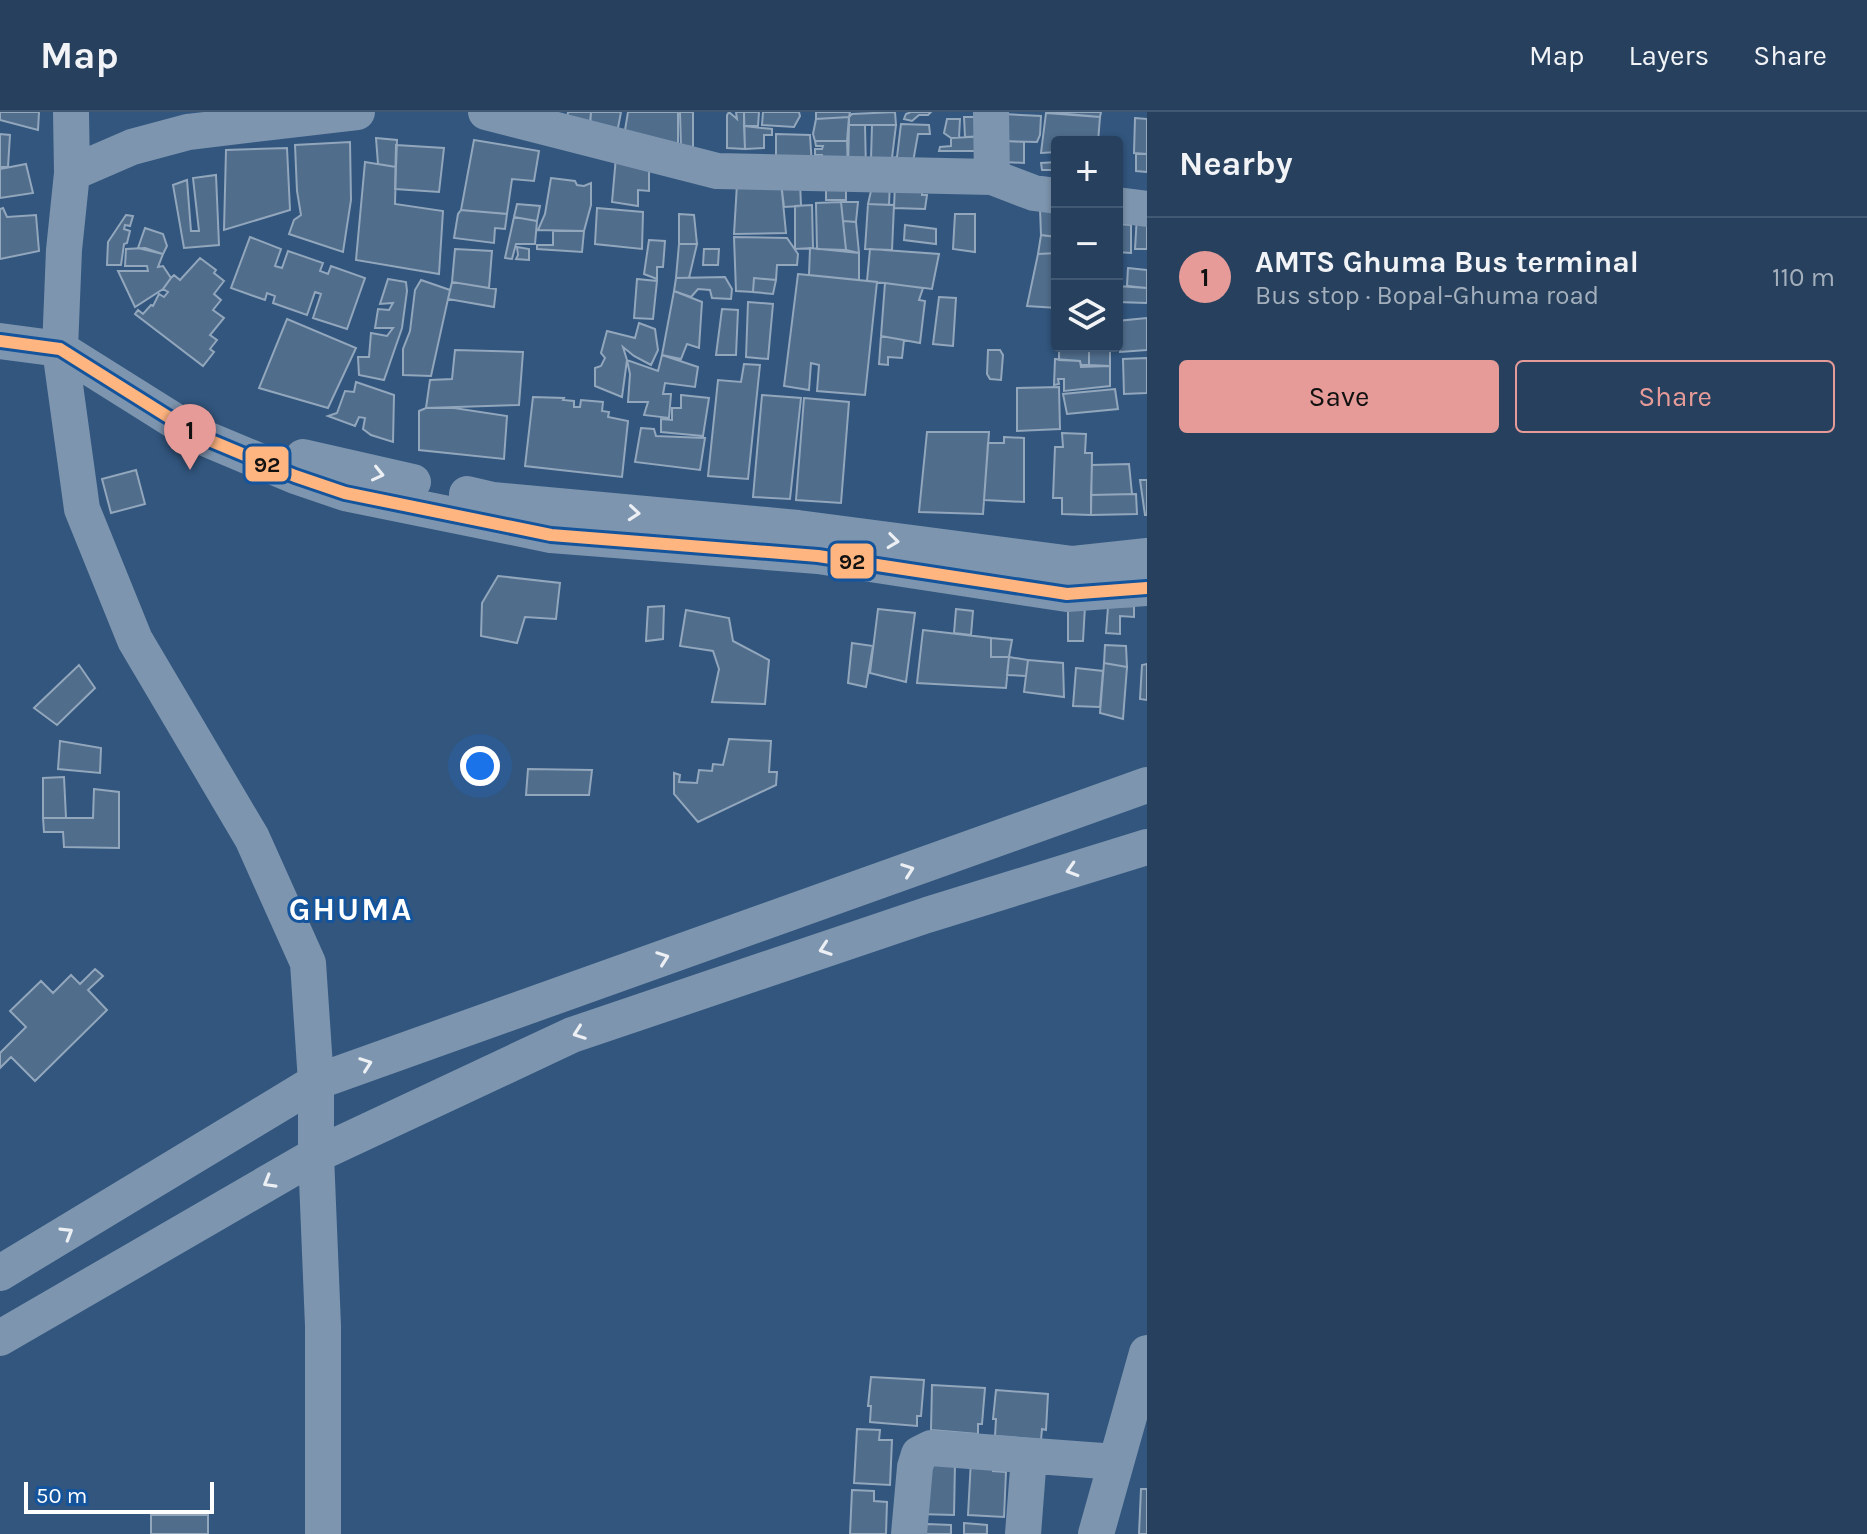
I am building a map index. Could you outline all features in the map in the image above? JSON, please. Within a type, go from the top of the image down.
[{"type":"street","points":[[71,112],[72,173],[64,250],[61,338],[82,509],[101,563],[135,640],[252,838],[308,963],[316,1082],[323,1326],[323,1534]]},
{"type":"street","points":[[72,173],[132,147],[188,132],[357,112]]},
{"type":"street","points":[[486,112],[717,171],[992,177],[1034,193],[1051,195]]},
{"type":"street","points":[[991,112],[992,177]]},
{"type":"street","points":[[1123,206],[1147,209]]},
{"type":"street","points":[[0,317],[61,338],[197,435],[299,467],[493,500],[798,528],[1073,564],[1147,556]]},
{"type":"street","points":[[0,341],[61,338]]},
{"type":"street","points":[[299,467],[345,493],[551,535],[818,556],[1067,594],[1147,588]]},
{"type":"street","points":[[0,1273],[316,1082],[1147,785]]},
{"type":"street","points":[[0,1338],[316,1155],[572,1035],[927,915],[1147,847]]},
{"type":"street","points":[[1096,1534],[1147,1353]]},
{"type":"street","points":[[909,1534],[915,1467],[919,1454],[931,1448],[1116,1462]]},
{"type":"street","points":[[1023,1534],[1029,1456]]},
{"type":"building","points":[[0,112],[39,112],[38,130],[0,120]]},
{"type":"building","points":[[568,112],[591,112],[590,122],[567,120]]},
{"type":"building","points":[[591,112],[621,112],[617,133],[590,129]]},
{"type":"building","points":[[628,112],[678,112],[678,148],[623,142]]},
{"type":"building","points":[[680,112],[693,112],[693,147],[681,146]]},
{"type":"building","points":[[729,112],[737,119],[736,112],[744,112],[745,149],[727,148]]},
{"type":"building","points":[[744,112],[759,112],[758,126],[744,126]]},
{"type":"building","points":[[763,112],[799,112],[800,116],[794,127],[762,125]]},
{"type":"building","points":[[816,112],[850,112],[849,117],[816,119]]},
{"type":"building","points":[[895,112],[896,125],[849,125],[852,114]]},
{"type":"building","points":[[911,112],[931,112],[919,115],[912,121],[904,119]]},
{"type":"building","points":[[1046,112],[1101,112],[1100,117]]},
{"type":"building","points":[[1046,113],[1100,117],[1098,136],[1051,136],[1051,152],[1041,153]]},
{"type":"building","points":[[1003,114],[1041,116],[1037,142],[1003,141]]},
{"type":"building","points":[[849,117],[847,141],[815,141],[816,119]]},
{"type":"building","points":[[964,117],[988,117],[989,136],[965,137]]},
{"type":"building","points":[[1135,118],[1147,119],[1147,154],[1134,153]]},
{"type":"building","points":[[947,119],[960,119],[959,138],[951,138],[944,133]]},
{"type":"building","points":[[901,124],[929,125],[930,134],[918,134],[913,162],[871,159],[872,125],[896,125],[892,158],[897,157]]},
{"type":"building","points":[[849,125],[865,125],[866,170],[848,170]]},
{"type":"building","points":[[744,126],[772,129],[772,135],[764,135],[764,148],[745,149]]},
{"type":"building","points":[[0,134],[10,135],[8,167],[0,167]]},
{"type":"building","points":[[776,134],[810,135],[812,166],[776,165]]},
{"type":"building","points":[[989,136],[989,151],[939,151],[940,147],[951,146],[951,138]]},
{"type":"building","points":[[376,138],[397,140],[396,167],[378,164]]},
{"type":"building","points":[[474,140],[539,151],[534,181],[512,179],[507,214],[461,210]]},
{"type":"building","points":[[815,141],[847,141],[848,170],[822,170],[822,155],[815,155],[815,149],[822,149],[823,146],[816,146]]},
{"type":"building","points":[[1005,141],[1024,142],[1024,163],[1004,162]]},
{"type":"building","points":[[350,142],[351,200],[343,252],[289,234],[294,220],[301,215],[295,145]]},
{"type":"building","points":[[396,145],[444,148],[439,192],[395,189]]},
{"type":"building","points":[[287,148],[290,210],[224,230],[226,150]]},
{"type":"building","points":[[1136,154],[1147,154],[1147,172],[1136,171]]},
{"type":"building","points":[[616,157],[649,163],[649,191],[638,190],[638,206],[612,202]]},
{"type":"building","points":[[365,162],[396,167],[395,204],[443,211],[439,274],[356,260]]},
{"type":"building","points":[[1051,162],[1051,170],[1042,170],[1041,163]]},
{"type":"building","points":[[26,164],[33,193],[0,198],[0,169]]},
{"type":"building","points":[[216,175],[219,245],[184,248],[173,185],[187,180],[191,231],[199,231],[193,178]]},
{"type":"building","points":[[551,178],[575,181],[577,185],[584,186],[591,183],[591,205],[584,231],[538,230],[545,214]]},
{"type":"building","points":[[781,182],[786,233],[734,234],[737,184]]},
{"type":"building","points":[[781,182],[800,182],[801,206],[784,207]]},
{"type":"building","points":[[873,182],[890,182],[889,205],[868,204]]},
{"type":"building","points":[[826,183],[846,185],[846,200],[826,200]]},
{"type":"building","points":[[895,184],[922,185],[922,195],[927,195],[925,209],[894,208]]},
{"type":"building","points":[[841,202],[846,250],[817,249],[816,203]]},
{"type":"building","points":[[841,202],[858,202],[856,222],[843,221]]},
{"type":"building","points":[[517,204],[540,206],[537,221],[514,217]]},
{"type":"building","points":[[868,204],[894,205],[892,250],[865,249]]},
{"type":"building","points":[[812,205],[813,248],[795,249],[795,206]]},
{"type":"building","points":[[3,208],[7,217],[36,215],[39,251],[0,259],[0,209]]},
{"type":"building","points":[[597,208],[643,212],[642,249],[595,244]]},
{"type":"building","points":[[1040,208],[1051,209],[1051,236],[1041,235]]},
{"type":"building","points":[[461,210],[507,214],[505,229],[495,228],[494,243],[454,238]]},
{"type":"building","points":[[679,214],[694,215],[697,244],[679,244]]},
{"type":"building","points":[[955,214],[975,214],[975,252],[953,249]]},
{"type":"building","points":[[126,215],[133,216],[130,226],[125,225],[124,229],[130,231],[124,244],[121,265],[107,265],[108,242]]},
{"type":"building","points":[[1137,215],[1147,216],[1147,249],[1135,249]]},
{"type":"building","points":[[514,217],[537,221],[535,244],[516,244],[512,259],[505,258]]},
{"type":"building","points":[[843,221],[856,222],[859,253],[846,250]]},
{"type":"building","points":[[1123,224],[1131,225],[1131,253],[1123,252]]},
{"type":"building","points":[[905,225],[936,229],[936,244],[904,240]]},
{"type":"building","points":[[145,228],[163,234],[167,246],[163,254],[138,248]]},
{"type":"building","points":[[553,231],[584,231],[582,252],[537,249],[537,245],[553,245]]},
{"type":"building","points":[[1041,235],[1051,236],[1051,253],[1038,254]]},
{"type":"building","points":[[250,237],[281,249],[275,266],[282,268],[288,251],[323,263],[320,271],[328,274],[331,266],[365,278],[347,329],[313,318],[321,294],[315,292],[307,315],[273,303],[275,296],[267,293],[265,300],[231,288]]},
{"type":"building","points":[[734,237],[787,238],[798,254],[797,265],[777,265],[776,280],[754,278],[753,292],[736,291]]},
{"type":"building","points":[[649,240],[665,241],[663,267],[657,267],[657,279],[644,274]]},
{"type":"building","points":[[679,244],[697,244],[689,278],[676,278]]},
{"type":"building","points":[[517,247],[529,249],[529,260],[516,259]]},
{"type":"building","points":[[145,248],[163,254],[158,267],[163,266],[171,278],[163,289],[135,307],[118,271],[148,271],[147,266],[125,266],[126,249]]},
{"type":"building","points":[[810,248],[859,253],[859,280],[809,275]]},
{"type":"building","points":[[455,249],[492,251],[489,288],[452,282]]},
{"type":"building","points":[[704,249],[719,249],[718,265],[703,265]]},
{"type":"building","points":[[870,249],[939,254],[932,289],[867,281]]},
{"type":"building","points":[[1051,253],[1051,308],[1027,306],[1038,254]]},
{"type":"building","points":[[200,258],[216,270],[214,273],[224,281],[214,294],[221,300],[213,310],[224,318],[210,335],[217,340],[210,349],[214,352],[203,366],[135,314],[138,310],[143,314],[153,306],[159,294],[164,297],[168,292],[163,289],[171,278],[174,275],[180,280]]},
{"type":"building","points":[[1128,268],[1147,270],[1147,288],[1127,286]]},
{"type":"building","points":[[798,274],[877,282],[865,395],[817,391],[819,365],[811,363],[809,390],[784,386]]},
{"type":"building","points":[[725,277],[732,289],[731,299],[712,298],[710,290],[698,289],[691,297],[674,291],[676,278]]},
{"type":"building","points":[[754,278],[776,280],[773,294],[753,292]]},
{"type":"building","points":[[388,279],[406,282],[407,291],[402,328],[384,380],[359,375],[358,357],[369,357],[371,333],[387,336],[393,328],[375,328],[378,309],[389,310],[393,303],[380,304]]},
{"type":"building","points":[[637,279],[657,281],[653,319],[634,318]]},
{"type":"building","points":[[421,280],[450,290],[431,376],[403,375],[403,349],[410,331],[415,290]]},
{"type":"building","points":[[452,282],[496,289],[494,307],[448,299]]},
{"type":"building","points":[[885,283],[923,288],[919,300],[925,301],[920,343],[881,336]]},
{"type":"building","points":[[1123,286],[1147,288],[1147,303],[1123,302]]},
{"type":"building","points":[[674,291],[702,302],[699,348],[687,344],[681,359],[662,355]]},
{"type":"building","points":[[939,297],[956,298],[953,346],[933,344]]},
{"type":"building","points":[[748,302],[773,304],[768,359],[746,357]]},
{"type":"building","points":[[722,309],[738,310],[736,355],[716,355]]},
{"type":"building","points":[[1147,318],[1147,350],[1123,352],[1123,320]]},
{"type":"building","points":[[287,319],[356,348],[328,408],[259,388]]},
{"type":"building","points":[[639,323],[655,329],[658,350],[651,365],[623,347],[627,360],[622,397],[595,386],[595,368],[601,366],[605,358],[601,353],[607,331],[635,338]]},
{"type":"building","points":[[881,336],[904,340],[902,358],[888,357],[888,365],[879,364]]},
{"type":"building","points":[[455,350],[523,352],[519,405],[426,408],[430,380],[452,379]]},
{"type":"building","points":[[988,350],[1000,350],[1003,355],[1001,380],[990,379],[987,374]]},
{"type":"building","points":[[1059,352],[1089,352],[1089,365],[1081,365],[1080,361],[1059,360]]},
{"type":"building","points":[[1089,352],[1110,352],[1110,366],[1089,365]]},
{"type":"building","points":[[662,355],[698,367],[695,387],[665,383],[663,394],[671,394],[669,418],[644,415],[648,402],[628,402],[630,374],[627,360],[658,371]]},
{"type":"building","points":[[1147,358],[1147,393],[1124,394],[1123,359]]},
{"type":"building","points":[[1055,359],[1080,361],[1081,367],[1110,366],[1110,386],[1064,391],[1064,379],[1058,379],[1059,384],[1054,385]]},
{"type":"building","points":[[744,364],[760,365],[748,479],[708,476],[718,380],[741,382]]},
{"type":"building","points":[[356,382],[394,395],[393,442],[363,429],[365,418],[359,417],[355,426],[328,416],[337,413],[345,391],[354,392]]},
{"type":"building","points":[[1059,387],[1060,429],[1017,431],[1017,388]]},
{"type":"building","points":[[1115,389],[1118,409],[1067,414],[1063,394]]},
{"type":"building","points":[[681,395],[709,398],[703,436],[661,432],[661,419],[672,420],[672,408],[681,408]]},
{"type":"building","points":[[762,395],[801,398],[790,499],[753,497]]},
{"type":"building","points":[[533,397],[564,398],[574,401],[574,407],[580,407],[581,400],[603,402],[602,411],[609,412],[608,417],[628,421],[622,477],[525,466]]},
{"type":"building","points":[[804,398],[849,402],[841,503],[796,500]]},
{"type":"building","points":[[454,408],[507,416],[504,459],[419,450],[419,411]]},
{"type":"building","points":[[641,428],[654,429],[656,436],[705,438],[700,470],[635,462]]},
{"type":"building","points":[[927,432],[989,432],[983,514],[919,512]]},
{"type":"building","points":[[1062,433],[1086,434],[1085,453],[1092,453],[1091,515],[1062,514],[1062,498],[1053,498],[1055,447],[1063,447]]},
{"type":"building","points":[[1004,437],[1024,438],[1024,502],[984,500],[988,443],[1004,443]]},
{"type":"building","points":[[1129,464],[1132,494],[1091,495],[1092,465]]},
{"type":"building","points":[[136,470],[145,504],[111,513],[102,479]]},
{"type":"building","points":[[1140,480],[1147,480],[1147,515],[1145,515]]},
{"type":"building","points":[[1136,494],[1137,514],[1091,515],[1091,495]]},
{"type":"building","points":[[498,576],[560,583],[556,619],[525,617],[517,643],[481,636],[482,603]]},
{"type":"building","points":[[664,606],[663,639],[646,641],[648,607]]},
{"type":"building","points":[[1068,606],[1085,606],[1083,641],[1068,641]]},
{"type":"building","points":[[1134,606],[1134,617],[1120,616],[1120,634],[1106,633],[1108,607]]},
{"type":"building","points":[[878,609],[915,613],[906,682],[870,673]]},
{"type":"building","points":[[956,609],[973,611],[971,635],[954,633]]},
{"type":"building","points":[[686,610],[729,618],[733,641],[769,660],[765,704],[712,702],[719,669],[713,651],[680,646]]},
{"type":"building","points":[[923,630],[991,638],[991,657],[1009,657],[1006,688],[917,683]]},
{"type":"building","points":[[991,638],[1012,640],[1009,657],[991,657]]},
{"type":"building","points":[[852,643],[873,646],[866,687],[848,683]]},
{"type":"building","points":[[1105,645],[1126,646],[1127,667],[1104,663]]},
{"type":"building","points":[[1009,657],[1028,660],[1026,676],[1007,675]]},
{"type":"building","points":[[1028,660],[1063,663],[1064,697],[1024,692]]},
{"type":"building","points":[[1104,663],[1127,667],[1123,719],[1100,713]]},
{"type":"building","points":[[1147,664],[1147,700],[1140,699],[1142,665]]},
{"type":"building","points":[[79,665],[95,688],[57,725],[34,708]]},
{"type":"building","points":[[1076,668],[1103,671],[1100,707],[1073,706]]},
{"type":"building","points":[[729,739],[771,741],[769,772],[777,772],[776,785],[698,822],[674,794],[674,773],[680,775],[679,782],[697,783],[699,770],[712,771],[713,764],[723,765]]},
{"type":"building","points":[[60,741],[101,748],[100,773],[58,769]]},
{"type":"building","points":[[528,769],[592,770],[589,795],[526,795]]},
{"type":"building","points":[[64,777],[66,818],[43,818],[43,778]]},
{"type":"building","points":[[94,789],[119,792],[119,848],[64,847],[63,832],[44,832],[43,818],[93,818]]},
{"type":"building","points":[[95,969],[103,976],[88,990],[107,1010],[35,1081],[11,1057],[0,1068],[0,1053],[26,1027],[10,1011],[41,981],[53,993],[71,975],[80,984]]},
{"type":"building","points":[[871,1377],[924,1380],[921,1416],[917,1416],[917,1426],[870,1422]]},
{"type":"building","points":[[932,1385],[985,1388],[982,1424],[978,1424],[978,1434],[931,1430]]},
{"type":"building","points":[[996,1390],[1048,1394],[1046,1430],[1042,1429],[1041,1440],[995,1436]]},
{"type":"building","points":[[857,1429],[880,1430],[879,1440],[892,1440],[890,1485],[854,1483]]},
{"type":"building","points":[[971,1460],[993,1461],[993,1471],[1006,1472],[1004,1517],[968,1515]]},
{"type":"building","points":[[932,1462],[955,1463],[954,1515],[919,1514]]},
{"type":"building","points":[[1141,1489],[1147,1489],[1147,1534],[1139,1534]]},
{"type":"building","points":[[852,1490],[874,1491],[874,1501],[887,1502],[886,1534],[850,1534]]},
{"type":"building","points":[[151,1515],[208,1515],[208,1534],[151,1534]]},
{"type":"building","points":[[964,1523],[987,1525],[987,1534],[964,1534]]},
{"type":"building","points":[[927,1524],[951,1525],[951,1534],[915,1534]]},
{"type":"transit line","name":"92","points":[[0,341],[60,349],[197,435],[295,476],[345,493],[551,535],[818,556],[1067,594],[1147,588]]},
{"type":"place","name":"AMTS Ghuma Bus terminal","points":[[190,470]]},
{"type":"district","name":"GHUMA","points":[[351,909]]}]
